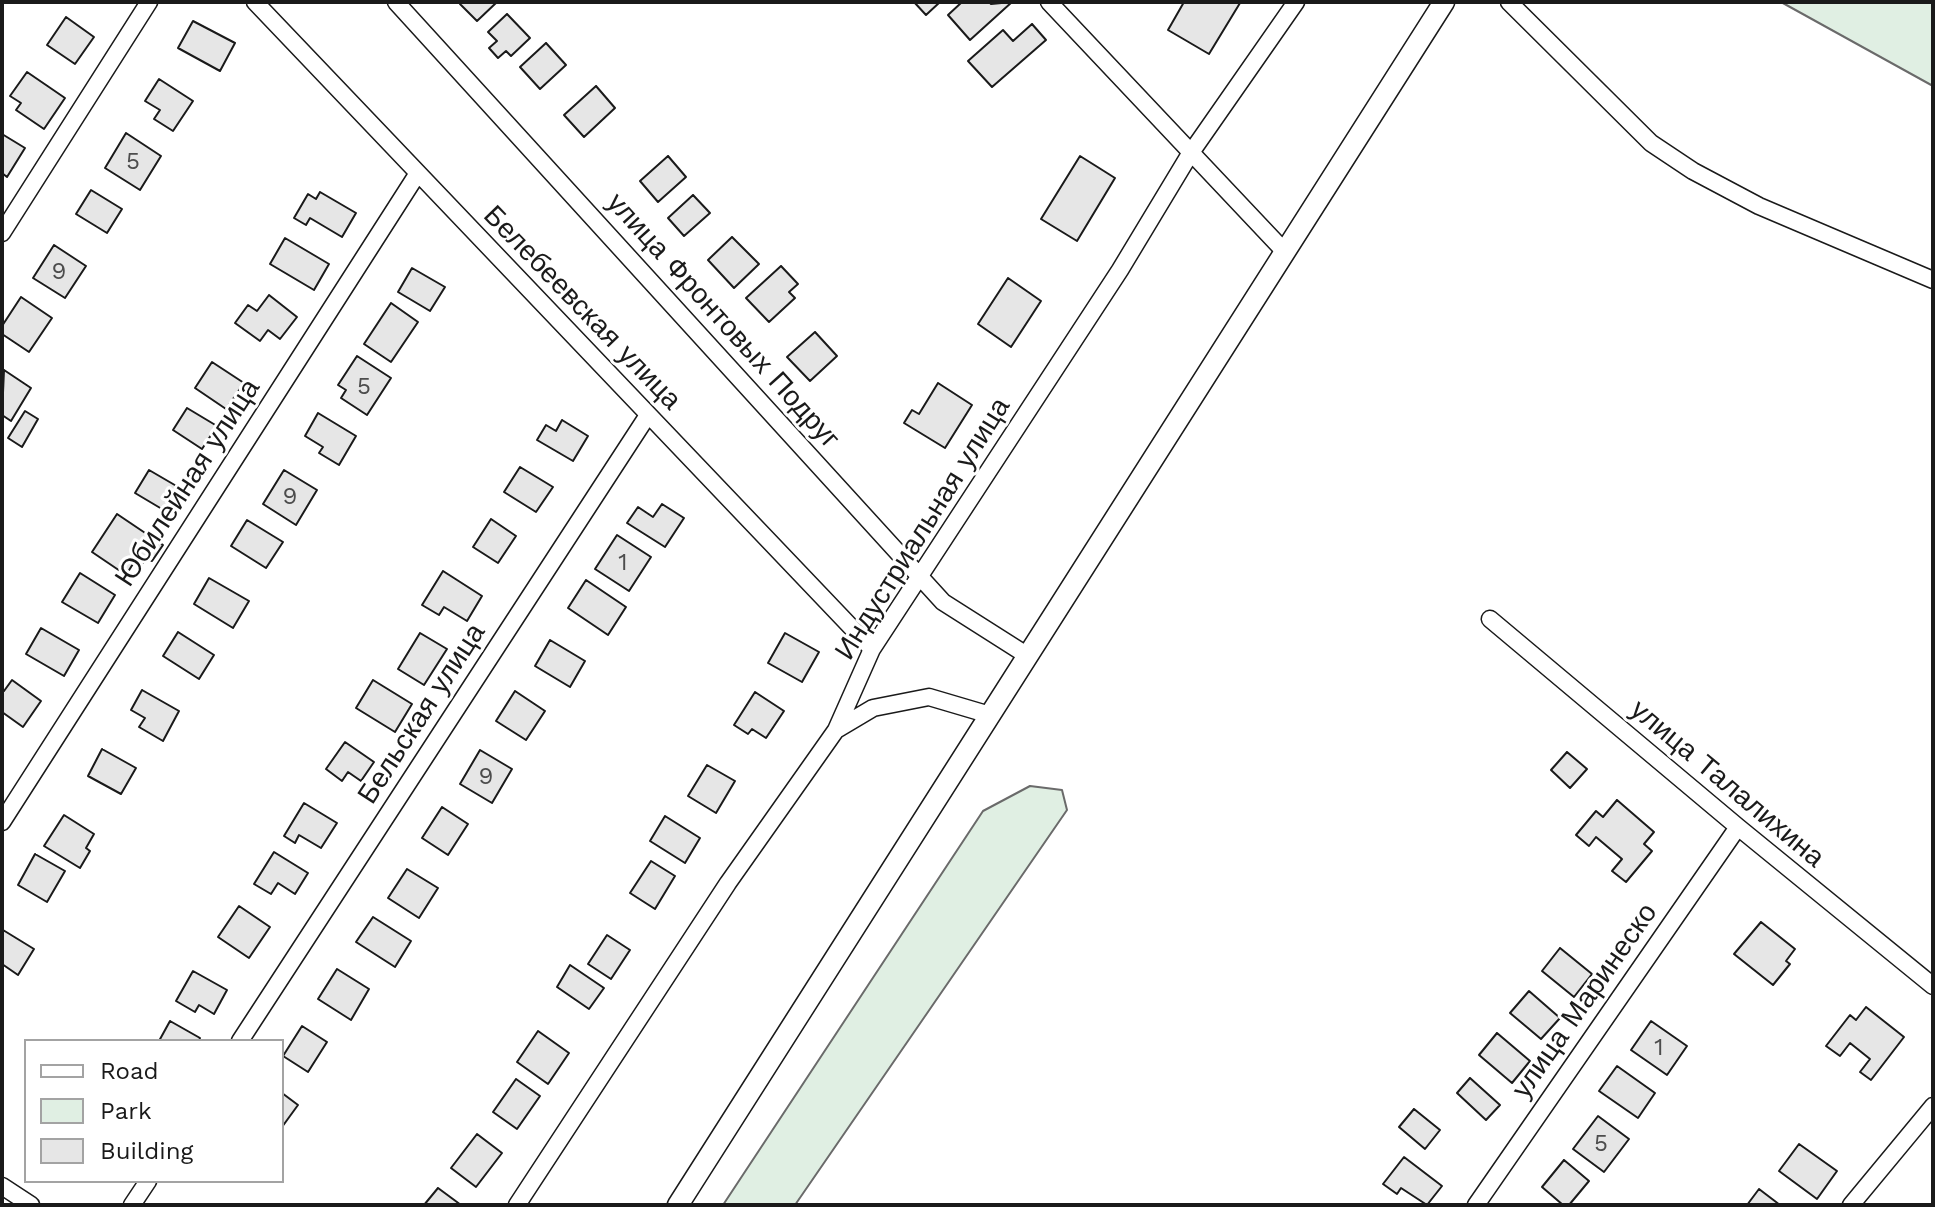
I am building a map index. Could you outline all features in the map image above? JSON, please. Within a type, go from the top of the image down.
[{"type":"street","points":[[2,233],[149,2]]},
{"type":"street","name":"Белебеевская улица","points":[[255,2],[872,649]]},
{"type":"street","name":"улица Фронтовых Подруг","points":[[396,2],[943,602],[1028,656]]},
{"type":"street","points":[[1049,2],[1285,252]]},
{"type":"street","name":"Индустриальная улица","points":[[517,1205],[728,883],[836,730],[872,649],[1120,270],[1190,154],[1296,2]]},
{"type":"street","points":[[678,1205],[1444,2]]},
{"type":"street","points":[[1509,2],[1651,143],[1693,171],[1759,206],[1933,280]]},
{"type":"street","name":"Юбилейная улица","points":[[2,822],[418,173]]},
{"type":"street","name":"Бельская улица","points":[[241,1039],[648,415]]},
{"type":"street","name":"улица Талалихина","points":[[1490,619],[1933,986]]},
{"type":"street","points":[[836,730],[873,708],[929,697],[990,715]]},
{"type":"street","name":"улица Маринеско","points":[[1476,1205],[1738,827]]},
{"type":"street","points":[[1851,1205],[1933,1106]]},
{"type":"street","points":[[132,1205],[147,1183]]},
{"type":"street","points":[[2,1186],[31,1205]]},
{"type":"green space","points":[[1781,2],[1933,2],[1933,86]]},
{"type":"green space","points":[[1030,786],[1062,790],[1067,810],[795,1205],[723,1205],[983,811]]},
{"type":"building","points":[[497,2],[477,21],[460,4]]},
{"type":"building","points":[[914,2],[940,2],[926,15]]},
{"type":"building","points":[[962,2],[1012,2],[970,40],[948,15]]},
{"type":"building","points":[[1184,2],[1240,3],[1209,54],[1168,30]]},
{"type":"building","points":[[507,14],[530,38],[511,56],[506,51],[498,58],[489,48],[497,41],[488,32]]},
{"type":"building","points":[[66,17],[94,37],[75,64],[47,45]]},
{"type":"building","points":[[193,21],[235,43],[220,71],[178,48]]},
{"type":"building","points":[[1032,24],[1046,40],[992,87],[968,61],[1003,30],[1013,41]]},
{"type":"building","points":[[546,43],[566,65],[540,89],[520,67]]},
{"type":"building","points":[[27,72],[65,98],[44,129],[16,110],[21,103],[10,96]]},
{"type":"building","points":[[159,79],[193,101],[173,131],[154,119],[160,110],[145,101]]},
{"type":"building","points":[[596,86],[615,108],[584,137],[564,115]]},
{"type":"building","points":[[126,133],[161,156],[140,190],[105,168]]},
{"type":"building","points":[[2,134],[25,148],[7,177],[2,173]]},
{"type":"building","points":[[668,156],[686,177],[658,202],[640,181]]},
{"type":"building","points":[[1080,156],[1115,178],[1077,241],[1041,219]]},
{"type":"building","points":[[91,190],[122,209],[107,233],[76,214]]},
{"type":"building","points":[[320,192],[356,213],[342,237],[310,218],[306,225],[294,218],[308,194],[316,199]]},
{"type":"building","points":[[693,195],[710,213],[684,236],[668,218]]},
{"type":"building","points":[[732,237],[759,264],[734,288],[708,260]]},
{"type":"building","points":[[285,238],[329,264],[314,290],[270,264]]},
{"type":"building","points":[[54,245],[86,266],[65,298],[33,278]]},
{"type":"building","points":[[781,266],[798,284],[789,292],[795,298],[769,322],[746,298]]},
{"type":"building","points":[[412,268],[445,287],[430,311],[398,292]]},
{"type":"building","points":[[1008,278],[1041,301],[1011,347],[978,324]]},
{"type":"building","points":[[269,295],[297,317],[280,339],[268,330],[260,341],[235,323],[248,305],[257,311]]},
{"type":"building","points":[[21,297],[52,318],[29,352],[2,334],[2,326]]},
{"type":"building","points":[[391,303],[418,322],[391,362],[364,344]]},
{"type":"building","points":[[815,332],[837,356],[810,381],[787,357]]},
{"type":"building","points":[[357,356],[391,378],[367,415],[341,398],[346,390],[338,385]]},
{"type":"building","points":[[212,362],[244,383],[226,409],[195,388]]},
{"type":"building","points":[[4,370],[31,388],[11,421],[2,415]]},
{"type":"building","points":[[938,383],[972,405],[945,448],[904,423],[912,410],[919,414]]},
{"type":"building","points":[[187,408],[217,426],[202,449],[173,430]]},
{"type":"building","points":[[25,411],[38,419],[22,447],[8,438]]},
{"type":"building","points":[[318,413],[356,436],[339,465],[319,453],[323,447],[305,436]]},
{"type":"building","points":[[562,420],[588,436],[573,461],[537,440],[546,425],[556,431]]},
{"type":"building","points":[[520,467],[553,487],[536,512],[504,492]]},
{"type":"building","points":[[149,470],[185,491],[172,515],[135,493]]},
{"type":"building","points":[[284,470],[317,490],[296,525],[263,504]]},
{"type":"building","points":[[662,504],[684,518],[665,547],[627,523],[638,507],[653,517]]},
{"type":"building","points":[[117,514],[163,545],[152,561],[146,558],[143,563],[136,559],[126,575],[92,552]]},
{"type":"building","points":[[491,519],[516,536],[498,563],[473,547]]},
{"type":"building","points":[[247,520],[283,542],[266,568],[231,546]]},
{"type":"building","points":[[617,535],[651,557],[629,591],[595,569]]},
{"type":"building","points":[[443,571],[482,596],[467,621],[444,607],[439,615],[422,605]]},
{"type":"building","points":[[80,573],[115,595],[98,623],[62,602]]},
{"type":"building","points":[[209,578],[249,601],[233,628],[194,604]]},
{"type":"building","points":[[586,580],[626,607],[608,635],[568,608]]},
{"type":"building","points":[[41,628],[79,650],[64,676],[26,654]]},
{"type":"building","points":[[178,632],[214,655],[199,679],[163,656]]},
{"type":"building","points":[[420,633],[447,649],[424,685],[398,669]]},
{"type":"building","points":[[785,633],[819,652],[802,682],[768,663]]},
{"type":"building","points":[[550,640],[585,661],[570,687],[535,666]]},
{"type":"building","points":[[12,680],[41,701],[23,727],[2,712],[2,689],[4,691]]},
{"type":"building","points":[[373,680],[412,704],[395,732],[356,708]]},
{"type":"building","points":[[142,690],[179,711],[163,741],[139,727],[145,718],[131,710]]},
{"type":"building","points":[[515,691],[545,711],[526,740],[496,721]]},
{"type":"building","points":[[755,692],[784,711],[766,738],[752,729],[748,734],[734,725]]},
{"type":"building","points":[[345,742],[374,762],[361,781],[348,772],[342,781],[326,769]]},
{"type":"building","points":[[102,749],[136,768],[121,794],[88,776]]},
{"type":"building","points":[[480,750],[512,769],[492,803],[460,784]]},
{"type":"building","points":[[1567,752],[1587,769],[1570,788],[1551,770]]},
{"type":"building","points":[[707,765],[735,781],[716,813],[688,796]]},
{"type":"building","points":[[1617,800],[1654,832],[1644,844],[1652,851],[1626,882],[1612,871],[1622,859],[1596,837],[1589,846],[1576,835],[1596,811],[1603,817]]},
{"type":"building","points":[[304,803],[337,823],[321,848],[299,835],[295,843],[284,836]]},
{"type":"building","points":[[442,807],[468,824],[448,855],[422,838]]},
{"type":"building","points":[[64,815],[94,834],[86,848],[90,851],[80,868],[44,846]]},
{"type":"building","points":[[665,816],[700,838],[685,863],[650,841]]},
{"type":"building","points":[[274,852],[308,873],[295,894],[278,883],[271,894],[254,884]]},
{"type":"building","points":[[35,854],[65,871],[47,902],[18,885]]},
{"type":"building","points":[[651,861],[675,876],[655,909],[630,893]]},
{"type":"building","points":[[407,869],[438,888],[419,918],[388,898]]},
{"type":"building","points":[[239,906],[270,927],[249,958],[218,937]]},
{"type":"building","points":[[373,917],[411,941],[395,967],[356,942]]},
{"type":"building","points":[[1761,922],[1795,949],[1786,961],[1790,964],[1773,985],[1734,954]]},
{"type":"building","points":[[3,930],[34,949],[18,975],[2,964]]},
{"type":"building","points":[[607,935],[630,950],[611,979],[588,964]]},
{"type":"building","points":[[1560,948],[1592,974],[1574,997],[1542,971]]},
{"type":"building","points":[[570,965],[604,988],[589,1009],[557,987]]},
{"type":"building","points":[[337,969],[369,989],[351,1020],[318,999]]},
{"type":"building","points":[[193,971],[227,990],[214,1014],[199,1005],[195,1012],[176,1001]]},
{"type":"building","points":[[1529,991],[1560,1018],[1541,1039],[1510,1013]]},
{"type":"building","points":[[1866,1007],[1904,1037],[1871,1080],[1860,1072],[1870,1059],[1850,1043],[1840,1056],[1826,1046],[1850,1015],[1856,1020]]},
{"type":"building","points":[[170,1021],[200,1038],[200,1039],[160,1039]]},
{"type":"building","points":[[1651,1021],[1687,1046],[1667,1075],[1631,1050]]},
{"type":"building","points":[[302,1026],[327,1042],[308,1072],[284,1054]]},
{"type":"building","points":[[538,1031],[569,1053],[548,1084],[517,1062]]},
{"type":"building","points":[[1497,1033],[1530,1061],[1512,1083],[1479,1055]]},
{"type":"building","points":[[1617,1066],[1655,1093],[1638,1118],[1599,1091]]},
{"type":"building","points":[[1470,1078],[1500,1105],[1486,1120],[1457,1093]]},
{"type":"building","points":[[516,1079],[540,1096],[517,1129],[493,1112]]},
{"type":"building","points":[[284,1094],[298,1105],[284,1124]]},
{"type":"building","points":[[1414,1109],[1440,1130],[1425,1149],[1399,1127]]},
{"type":"building","points":[[1598,1116],[1629,1139],[1604,1172],[1573,1149]]},
{"type":"building","points":[[477,1134],[502,1153],[476,1187],[451,1168]]},
{"type":"building","points":[[1799,1144],[1837,1171],[1817,1199],[1779,1171]]},
{"type":"building","points":[[1404,1157],[1442,1186],[1427,1205],[1401,1188],[1397,1194],[1383,1184]]},
{"type":"building","points":[[1564,1160],[1589,1181],[1569,1205],[1563,1205],[1542,1187]]},
{"type":"building","points":[[438,1188],[461,1205],[424,1205]]},
{"type":"building","points":[[1759,1189],[1780,1205],[1747,1205]]}]
